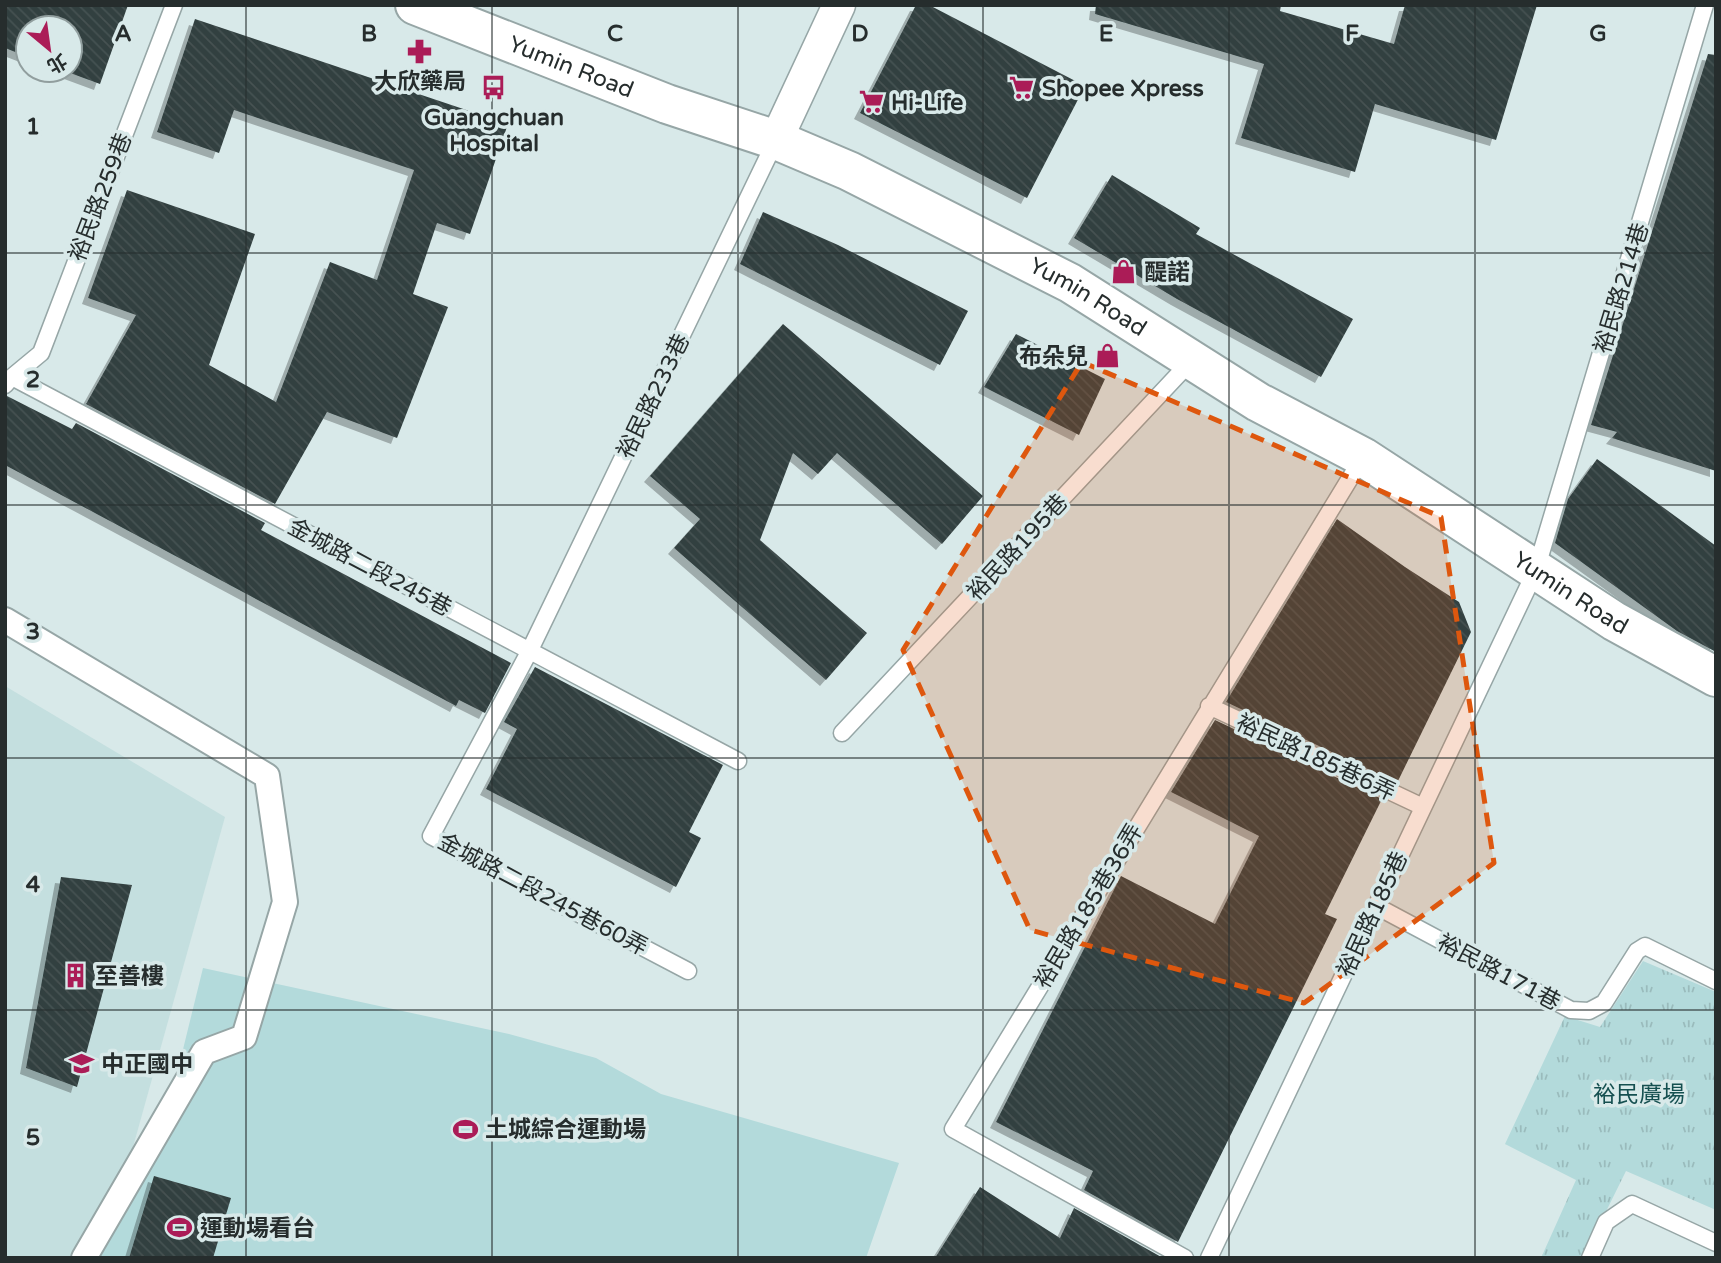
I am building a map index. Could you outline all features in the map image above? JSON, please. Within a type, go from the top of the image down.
[{"type":"street","name":"Yumin Road","points":[[415,5],[667,104],[776,140],[849,171],[1070,283],[1258,402],[1363,457],[1614,621],[1716,677]]},
{"type":"street","points":[[776,140],[839,5]]},
{"type":"street","points":[[5,620],[267,776],[285,902],[244,1037],[204,1052],[83,1258]]},
{"type":"lane","name":"裕民路259巷","points":[[9,381],[41,353],[174,5]]},
{"type":"lane","name":"裕民路214巷","points":[[1536,570],[1705,5]]},
{"type":"lane","name":"裕民路233巷","points":[[529,652],[776,140]]},
{"type":"lane","name":"裕民路195巷","points":[[842,733],[1192,360]]},
{"type":"lane","name":"金城路二段245巷","points":[[9,381],[738,761]]},
{"type":"lane","name":"裕民路185巷36弄","points":[[1185,1258],[953,1129],[1363,457]]},
{"type":"lane","name":"裕民路185巷","points":[[1209,1258],[1536,570]]},
{"type":"lane","name":"金城路二段245巷60弄","points":[[529,652],[431,836],[688,971]]},
{"type":"lane","name":"裕民路185巷6弄","points":[[1209,706],[1423,807]]},
{"type":"lane","name":"裕民路171巷","points":[[1376,906],[1571,1010],[1589,1011],[1604,1003],[1637,951],[1645,946],[1716,981]]},
{"type":"lane","points":[[1590,1258],[1606,1222],[1632,1204],[1716,1243]]},
{"type":"highlighted area","points":[[1082,362],[1441,517],[1494,863],[1304,1003],[1030,930],[903,650]]},
{"type":"shaded area","name":"中正國中","points":[[5,686],[225,817],[128,1165],[71,1258],[5,1258]]},
{"type":"green space","name":"裕民廣場","points":[[1643,961],[1716,992],[1716,1210],[1626,1171],[1583,1258],[1541,1258],[1576,1180],[1505,1144],[1565,1016],[1600,1027]]},
{"type":"green space","name":"土城綜合運動場","points":[[203,968],[509,1034],[596,1058],[661,1094],[899,1163],[866,1258],[71,1258],[173,1090]]},
{"type":"building","points":[[5,5],[128,5],[100,84],[84,78],[84,14],[14,14],[14,52],[5,48]]},
{"type":"building","points":[[916,5],[929,5],[1085,86],[1027,198],[860,113]]},
{"type":"building","points":[[1096,5],[1281,5],[1280,11],[1394,44],[1405,5],[1537,5],[1496,140],[1375,104],[1355,172],[1241,138],[1264,64],[1095,14]]},
{"type":"building","points":[[195,19],[508,124],[470,234],[437,223],[413,294],[448,307],[397,438],[327,412],[275,504],[86,404],[136,315],[88,298],[127,190],[255,234],[209,365],[276,402],[330,262],[377,280],[414,170],[234,110],[219,153],[157,132]]},
{"type":"building","points":[[1708,54],[1716,55],[1716,471],[1612,438],[1617,432],[1591,425]]},
{"type":"building","points":[[1112,175],[1200,228],[1196,234],[1353,319],[1321,377],[1177,299],[1074,238]]},
{"type":"building","points":[[763,212],[838,245],[968,311],[940,365],[740,264]]},
{"type":"building","points":[[783,324],[983,496],[942,544],[837,453],[818,474],[793,453],[760,540],[867,633],[826,680],[674,548],[700,519],[650,476]]},
{"type":"building","points":[[1016,334],[1105,379],[1079,435],[984,387]]},
{"type":"building","points":[[5,395],[72,429],[76,423],[265,523],[261,530],[511,663],[485,713],[459,700],[456,706],[5,465]]},
{"type":"building","points":[[1597,459],[1716,546],[1716,652],[1677,631],[1555,543],[1568,499]]},
{"type":"building","points":[[1337,519],[1459,602],[1471,632],[1397,783],[1226,702]]},
{"type":"building","points":[[535,667],[723,765],[689,832],[701,838],[676,887],[486,789],[517,729],[504,722]]},
{"type":"building","points":[[1215,720],[1382,799],[1325,914],[1337,919],[1178,1242],[1084,1190],[1093,1171],[996,1122],[1121,876],[1215,924],[1259,836],[1171,792]]},
{"type":"building","name":"至善樓","points":[[61,877],[132,885],[77,1087],[26,1068]]},
{"type":"building","name":"運動場看台","points":[[154,1176],[231,1198],[213,1258],[129,1258]]},
{"type":"building","points":[[980,1187],[1060,1238],[1074,1208],[1163,1258],[935,1258]]},
{"type":"place","name":"大欣藥局","points":[[420,51]]},
{"type":"place","name":"Guangchuan Hospital","points":[[494,87]]},
{"type":"place","name":"Shopee Xpress","points":[[1022,88]]},
{"type":"place","name":"Hi-Life","points":[[871,102]]},
{"type":"place","name":"醍諾","points":[[1124,272]]},
{"type":"place","name":"布朵兒","points":[[1108,356]]},
{"type":"place","name":"至善樓","points":[[75,976]]},
{"type":"place","name":"中正國中","points":[[81,1064]]},
{"type":"place","name":"土城綜合運動場","points":[[465,1129]]},
{"type":"place","name":"運動場看台","points":[[180,1228]]}]
